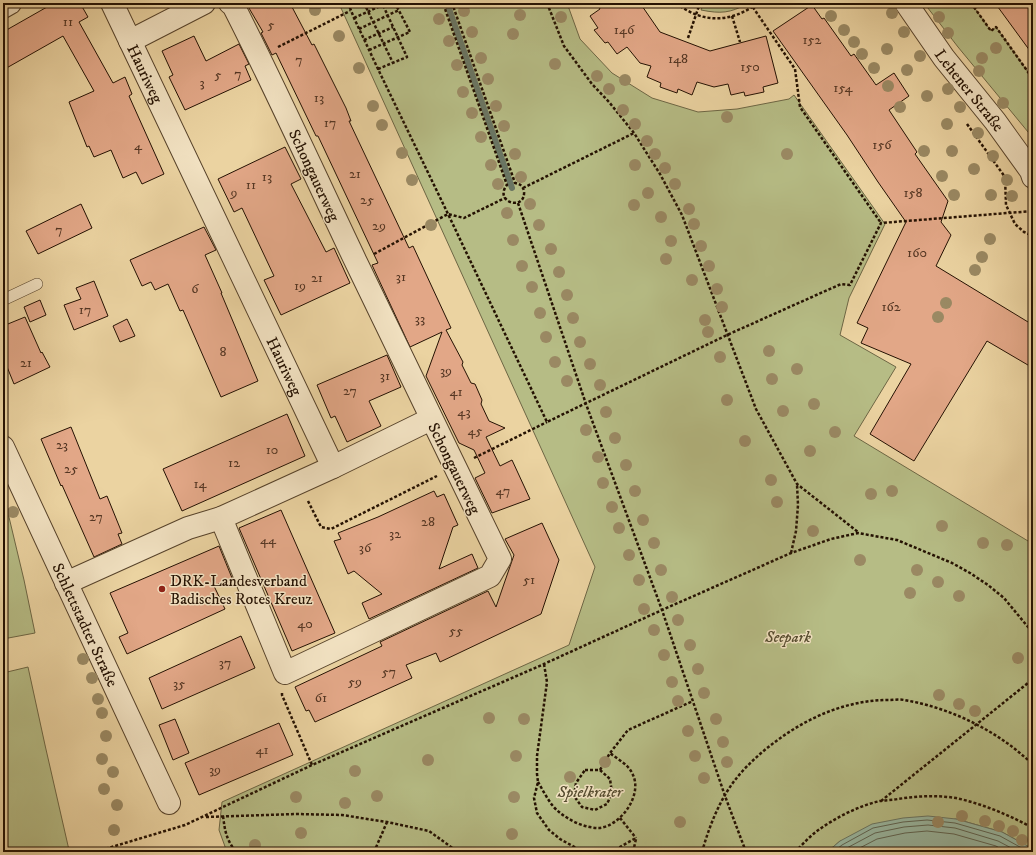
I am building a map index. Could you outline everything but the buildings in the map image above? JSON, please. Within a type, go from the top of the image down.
[{"type":"street","points":[[3,7],[10,3]]},
{"type":"street","name":"Hauriweg","points":[[112,3],[333,467]]},
{"type":"street","points":[[130,41],[204,3]]},
{"type":"street","name":"Schongauerweg","points":[[230,3],[233,5],[259,56],[356,263],[500,559],[490,576],[285,673]]},
{"type":"street","name":"Lehener Straße","points":[[906,3],[944,58],[995,121],[1033,177]]},
{"type":"street","points":[[66,583],[188,528],[221,518],[333,467],[431,419]]},
{"type":"street","name":"Schlettstadter Straße","points":[[3,446],[168,803]]},
{"type":"street","points":[[221,518],[285,673]]},
{"type":"lane","points":[[3,300],[37,284]]},
{"type":"path","points":[[348,3],[350,11],[547,422]]},
{"type":"path","points":[[364,3],[393,63]]},
{"type":"path","points":[[354,18],[387,3]]},
{"type":"path","points":[[369,50],[410,32],[395,3]]},
{"type":"path","points":[[438,3],[444,4],[507,185],[504,192],[505,198],[508,202],[513,204],[518,203],[524,194],[523,188],[515,183],[452,3]]},
{"type":"path","points":[[547,3],[564,46],[592,84],[634,133],[660,174],[682,215],[756,409],[797,484],[858,533]]},
{"type":"path","points":[[645,6],[651,3]]},
{"type":"path","points":[[676,3],[696,15],[721,19],[746,11],[758,3]]},
{"type":"path","points":[[688,38],[700,3]]},
{"type":"path","points":[[750,3],[795,69],[800,107],[881,223]]},
{"type":"path","points":[[972,3],[991,31],[996,27],[1033,79]]},
{"type":"path","points":[[378,69],[407,56],[382,4]]},
{"type":"path","points":[[359,29],[399,10]]},
{"type":"path","points":[[259,56],[350,11]]},
{"type":"path","points":[[732,16],[740,42]]},
{"type":"path","points":[[364,40],[393,27]]},
{"type":"path","points":[[967,123],[1005,177],[1006,205],[1015,224],[1024,232],[1033,236]]},
{"type":"path","points":[[523,188],[634,133]]},
{"type":"path","points":[[356,263],[448,214],[464,218],[505,198]]},
{"type":"path","points":[[518,203],[586,404],[662,610],[725,796],[746,852]]},
{"type":"path","points":[[881,223],[1033,211]]},
{"type":"path","points":[[299,482],[321,527],[331,529],[727,335],[841,284],[850,285],[881,223]]},
{"type":"path","points":[[791,553],[796,531],[798,505],[797,484]]},
{"type":"path","points":[[91,852],[185,825],[312,765],[544,664],[662,610],[791,553],[831,539],[858,533],[897,540],[952,563],[988,584],[1004,598],[1033,635]]},
{"type":"path","points":[[1028,627],[1033,629]]},
{"type":"path","points":[[544,664],[547,682],[537,756],[538,782],[534,798],[537,813],[549,830],[560,839],[578,848],[596,852]]},
{"type":"path","points":[[285,673],[282,695],[312,765]]},
{"type":"path","points":[[880,801],[1033,679]]},
{"type":"path","points":[[600,770],[610,753],[628,730],[693,700]]},
{"type":"path","points":[[702,852],[705,839],[714,816],[735,780],[750,763],[775,742],[798,726],[822,714],[850,704],[876,700],[902,700],[928,705],[956,715],[976,725],[1007,743],[1033,764]]},
{"type":"path","points":[[538,782],[558,812],[574,822],[586,826],[598,828],[608,826],[620,818],[628,808],[635,795],[636,783],[633,774],[628,767],[610,753]]},
{"type":"path","points":[[584,770],[600,770],[610,779],[612,793],[607,804],[595,810],[582,807],[574,796],[576,783],[584,770]]},
{"type":"path","points":[[795,852],[815,832],[831,821],[860,808],[880,801],[920,796],[955,798],[974,803],[1006,814],[1033,828]]},
{"type":"path","points":[[203,817],[297,814],[342,815],[387,822],[429,831],[458,852]]},
{"type":"path","points":[[223,816],[229,842],[236,852]]},
{"type":"path","points":[[620,818],[636,838]]},
{"type":"path","points":[[374,852],[387,822]]},
{"type":"path","points":[[600,852],[618,848],[636,838]]},
{"type":"path","points":[[633,852],[636,838]]},
{"type":"path","points":[[306,852],[315,852]]},
{"type":"green space","name":"Seepark","points":[[340,3],[567,3],[580,39],[612,73],[652,98],[698,112],[737,109],[789,99],[794,95],[885,224],[849,298],[840,335],[896,367],[854,436],[1033,544],[1033,849],[1002,832],[956,819],[840,841],[827,852],[227,852],[219,830],[222,802],[569,645],[595,567]]},
{"type":"green space","points":[[704,3],[747,4],[730,11],[714,12],[701,10]]},
{"type":"green space","points":[[924,3],[971,3],[991,31],[996,27],[1033,79],[1033,138],[958,47]]},
{"type":"green space","points":[[3,492],[35,633],[3,639]]},
{"type":"green space","points":[[28,667],[69,850],[58,852],[3,852],[3,673]]},
{"type":"water","points":[[928,816],[956,819],[1002,832],[1033,849],[1033,852],[827,852],[840,841],[872,824],[903,818]]},
{"type":"waterway","points":[[447,3],[512,188]]},
{"type":"place","name":"DRK-Landesverband Badisches Rotes Kreuz","points":[[162,589]]},
{"type":"park label","name":"Spielkrater","points":[[590,791]]}]
